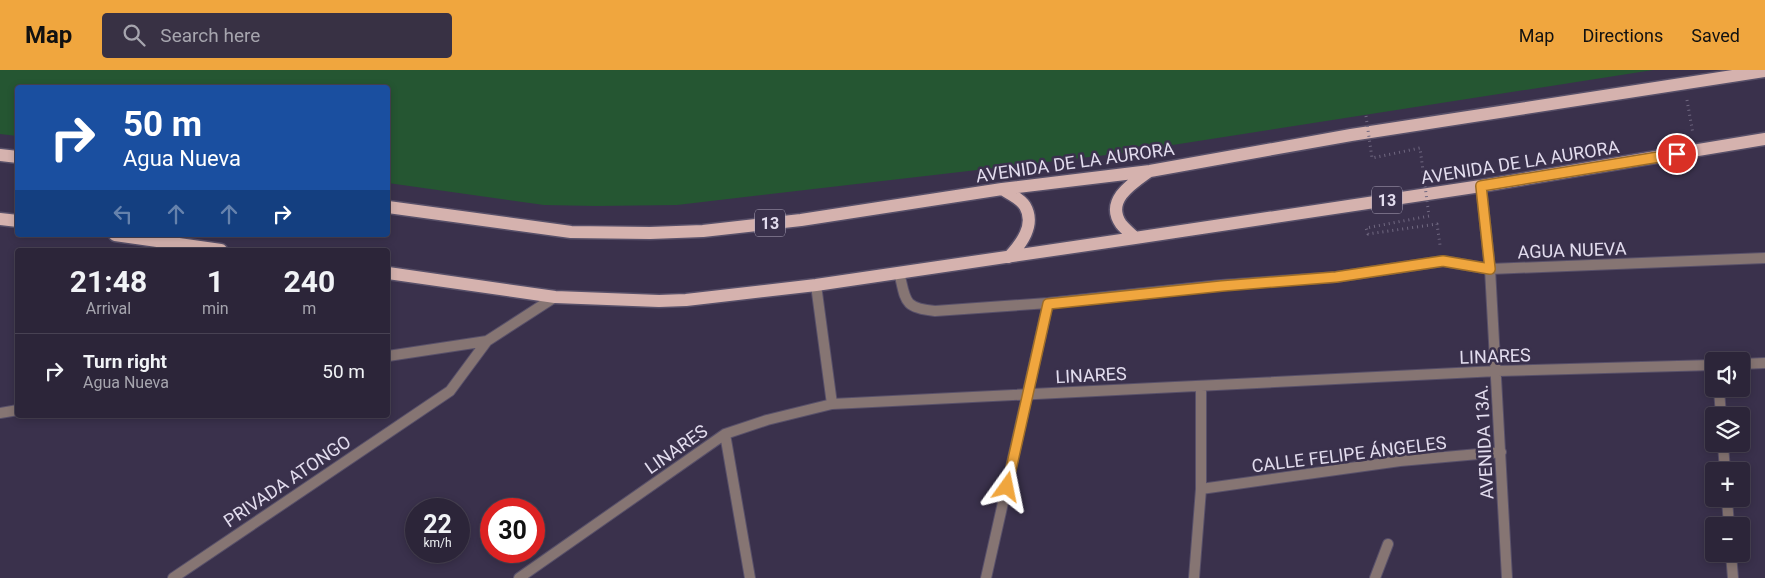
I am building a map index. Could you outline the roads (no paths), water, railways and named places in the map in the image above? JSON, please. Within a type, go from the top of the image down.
[{"type":"main road","name":"AVENIDA DE LA AURORA","points":[[390,207],[570,232],[650,233],[703,231],[801,220],[1002,189],[1150,171],[1351,135],[1684,82],[1765,71]]},
{"type":"main road","name":"AVENIDA DE LA AURORA","points":[[390,274],[555,297],[659,301],[686,300],[1009,257],[1481,186],[1765,139]]},
{"type":"main road","points":[[0,154],[15,156]]},
{"type":"main road","points":[[1135,238],[1121,224],[1117,205],[1124,190],[1150,171]]},
{"type":"main road","points":[[1002,189],[1019,199],[1028,213],[1025,238],[1009,257]]},
{"type":"main road","points":[[0,219],[15,221]]},
{"type":"main road","points":[[128,237],[207,248]]},
{"type":"street","name":"AVENIDA 13A.","points":[[1481,186],[1490,269],[1497,371],[1507,578]]},
{"type":"street","name":"AGUA NUEVA","points":[[899,272],[905,297],[912,306],[917,309],[936,311],[1048,304],[1222,286],[1336,277],[1443,261],[1490,269],[1765,258]]},
{"type":"street","points":[[816,284],[832,404]]},
{"type":"street","name":"PRIVADA ATONGO","points":[[173,578],[450,391],[487,341],[555,297]]},
{"type":"street","points":[[986,578],[1048,304]]},
{"type":"street","points":[[390,356],[487,341]]},
{"type":"street","points":[[1750,363],[1765,362]]},
{"type":"street","name":"LINARES","points":[[518,578],[726,434],[760,422],[832,404],[1497,371],[1705,365]]},
{"type":"street","points":[[1194,578],[1201,490],[1201,387]]},
{"type":"street","points":[[0,413],[15,410]]},
{"type":"street","points":[[726,434],[750,578]]},
{"type":"street","name":"CALLE FELIPE ÁNGELES","points":[[1201,490],[1400,462],[1501,452]]},
{"type":"street","points":[[1375,578],[1388,544]]},
{"type":"street","points":[[1732,562],[1733,578]]}]
